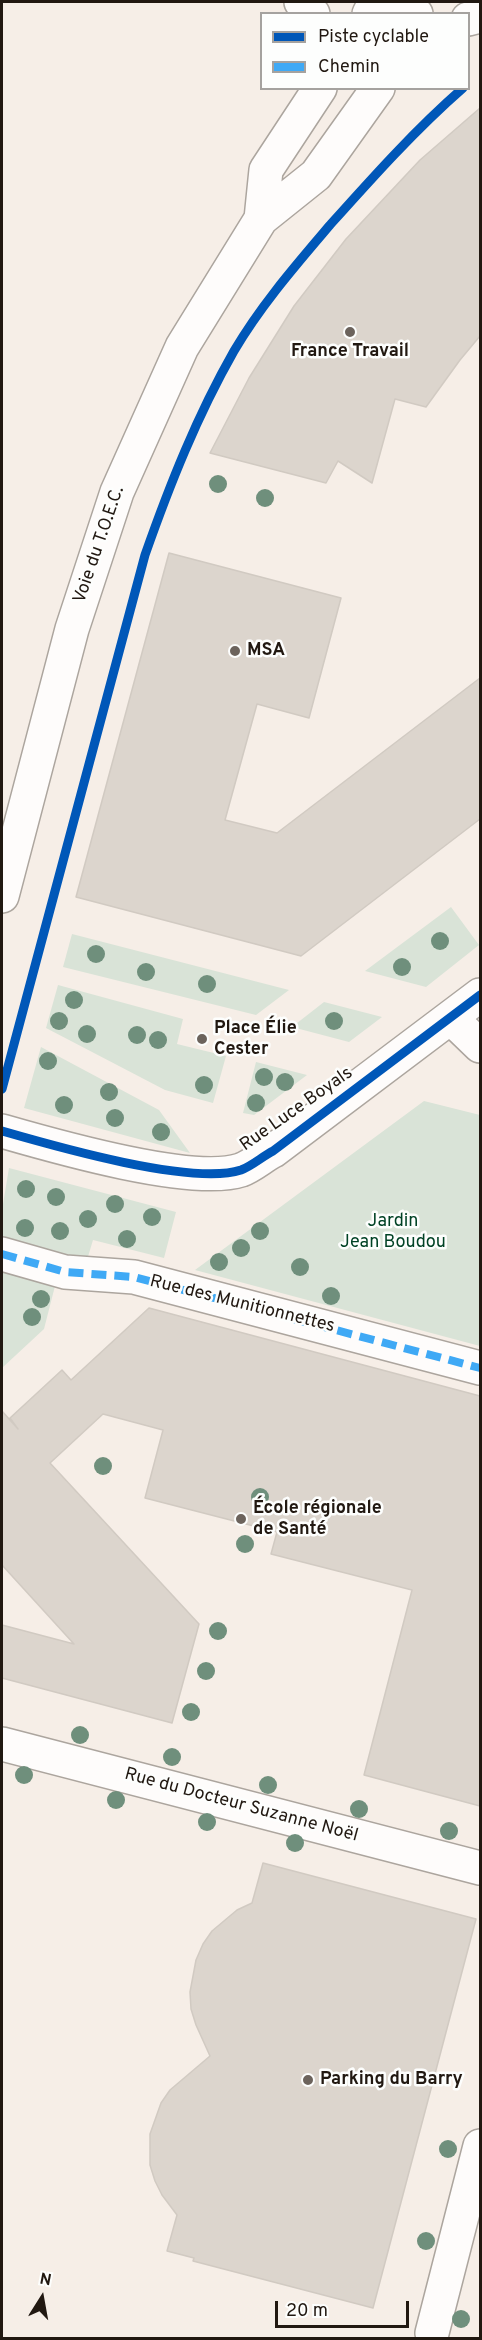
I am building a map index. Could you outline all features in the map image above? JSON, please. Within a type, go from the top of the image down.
[{"type":"main road","points":[[398,2],[414,12]]},
{"type":"main road","name":"Voie du T.O.E.C.","points":[[261,219],[266,170],[319,90]]},
{"type":"main road","name":"Voie du T.O.E.C.","points":[[2,896],[72,628],[117,492],[182,347],[261,219],[316,175],[377,90]]},
{"type":"main road","name":"Rue Luce Boyals","points":[[2,1131],[174,1172],[211,1173],[241,1170],[273,1150],[480,995]]},
{"type":"main road","points":[[451,1018],[480,1046]]},
{"type":"main road","name":"Rue des Munitionnettes","points":[[2,1254],[65,1272],[134,1277],[480,1368]]},
{"type":"main road","name":"Rue du Docteur Suzanne Noël","points":[[2,1744],[480,1868]]},
{"type":"main road","points":[[432,2333],[480,2146]]},
{"type":"green space","points":[[451,907],[479,945],[426,987],[365,971]]},
{"type":"green space","points":[[72,934],[289,990],[256,1015],[63,967]]},
{"type":"green space","points":[[58,985],[183,1019],[177,1044],[226,1056],[213,1103],[165,1090],[46,1028]]},
{"type":"green space","points":[[324,1002],[382,1017],[349,1042],[292,1027]]},
{"type":"green space","points":[[41,1047],[159,1110],[190,1153],[24,1108]]},
{"type":"green space","points":[[256,1062],[307,1075],[254,1115],[243,1113]]},
{"type":"green space","name":"Jardin Jean Boudou","points":[[424,1101],[480,1115],[480,1346],[195,1270]]},
{"type":"green space","points":[[9,1168],[176,1212],[164,1258],[93,1240],[87,1260],[2,1240],[2,1210]]},
{"type":"green space","points":[[2,1272],[55,1286],[44,1329],[2,1368]]},
{"type":"building","name":"France Travail","points":[[480,108],[480,336],[426,407],[395,399],[372,483],[338,461],[326,483],[210,453],[249,378],[294,306],[346,239],[420,160]]},
{"type":"building","points":[[169,553],[341,598],[309,718],[257,704],[225,820],[277,833],[480,678],[480,819],[301,956],[76,897]]},
{"type":"building","name":"École régionale de Santé","points":[[149,1308],[480,1396],[480,1806],[364,1775],[412,1590],[271,1554],[277,1532],[145,1498],[163,1430],[103,1414],[50,1463],[199,1624],[172,1723],[2,1678],[2,1625],[74,1644],[2,1565],[2,1411],[18,1429],[10,1418],[62,1370],[71,1380]]},
{"type":"building","name":"Parking du Barry","points":[[263,1863],[476,1919],[373,2308],[193,2261],[194,2258],[167,2251],[177,2215],[155,2181],[150,2165],[150,2134],[161,2103],[170,2090],[210,2056],[191,2009],[190,1992],[196,1960],[212,1931],[237,1910],[252,1903]]},
{"type":"marked path","points":[[2,1254],[65,1272],[134,1277],[480,1368]]},
{"type":"cycle path","points":[[2,1089],[145,555],[174,476],[196,425],[234,351],[279,286],[378,172],[461,90]]},
{"type":"cycle path","points":[[2,1131],[54,1146],[158,1169],[219,1174],[241,1170],[273,1151],[480,995]]},
{"type":"place","name":"France Travail","points":[[350,332]]},
{"type":"place","name":"MSA","points":[[235,651]]},
{"type":"place","name":"Place Élie Cester","points":[[202,1039]]},
{"type":"place","name":"École régionale de Santé","points":[[241,1519]]},
{"type":"place","name":"Parking du Barry","points":[[308,2080]]}]
